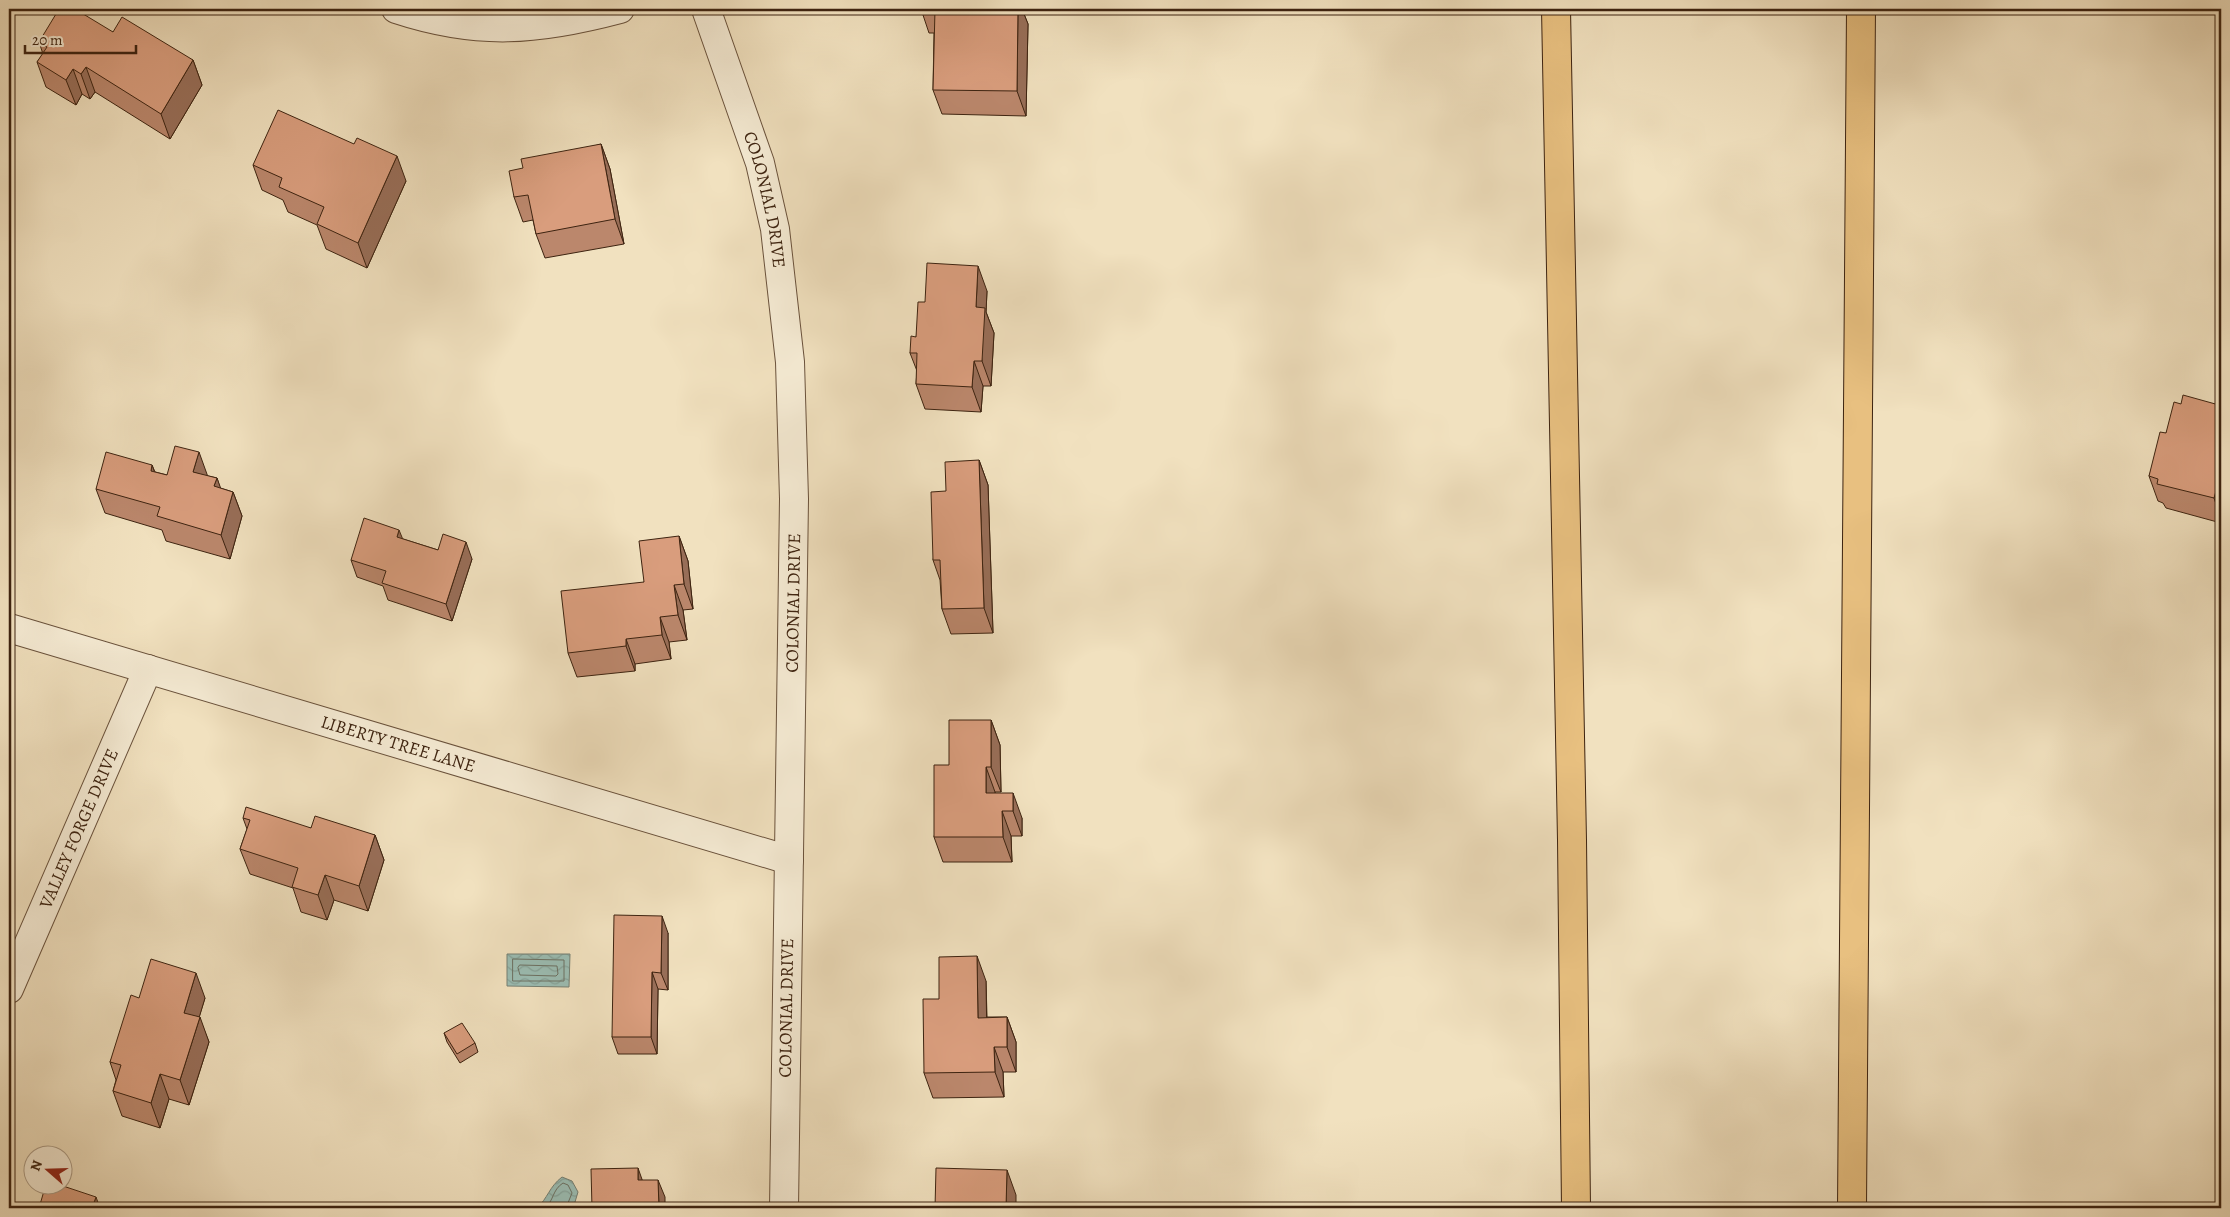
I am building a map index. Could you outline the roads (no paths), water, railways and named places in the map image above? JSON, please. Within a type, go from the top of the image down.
[{"type":"highway","points":[[1556,9],[1572,840],[1576,1208]]},
{"type":"highway","points":[[1852,1208],[1861,9]]},
{"type":"street","points":[[396,9],[454,25],[502,28],[536,27],[579,20],[620,9]]},
{"type":"street","name":"COLONIAL DRIVE","points":[[706,9],[760,163],[775,229],[784,294],[790,362],[794,499],[784,1208]]},
{"type":"street","name":"LIBERTY TREE LANE","points":[[9,628],[788,860]]},
{"type":"street","name":"VALLEY FORGE DRIVE","points":[[9,989],[148,669]]},
{"type":"water","points":[[507,954],[570,954],[569,987],[507,986]]},
{"type":"water","points":[[562,1177],[572,1181],[578,1192],[575,1202],[570,1208],[537,1208],[554,1185]]}]
